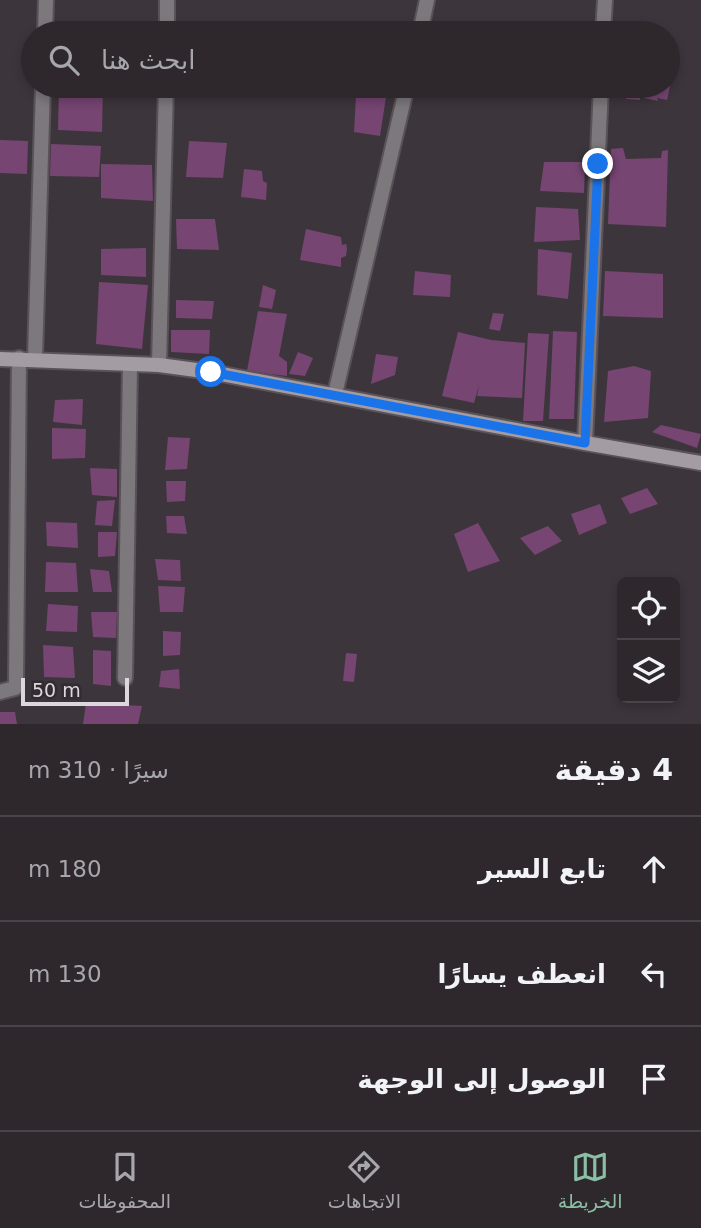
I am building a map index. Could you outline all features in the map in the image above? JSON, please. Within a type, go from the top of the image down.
[{"type":"street","points":[[45,21],[46,0]]},
{"type":"street","points":[[167,0],[167,21]]},
{"type":"street","points":[[423,21],[428,0]]},
{"type":"street","points":[[604,21],[605,0]]},
{"type":"street","points":[[35,359],[43,98]]},
{"type":"street","points":[[159,365],[166,98]]},
{"type":"street","points":[[335,394],[404,98]]},
{"type":"street","points":[[585,443],[600,98]]},
{"type":"street","points":[[0,692],[12,691],[16,683],[19,358]]},
{"type":"street","points":[[0,359],[159,365],[211,372],[701,463]]},
{"type":"street","points":[[125,678],[130,364]]},
{"type":"building","points":[[59,98],[103,98],[102,132],[58,130]]},
{"type":"building","points":[[356,98],[386,98],[380,136],[354,132]]},
{"type":"building","points":[[0,140],[28,141],[27,174],[0,173]]},
{"type":"building","points":[[189,141],[227,143],[223,178],[186,177]]},
{"type":"building","points":[[51,144],[101,146],[99,177],[50,176]]},
{"type":"building","points":[[623,148],[626,159],[661,158],[662,151],[668,150],[666,227],[608,224],[611,149]]},
{"type":"building","points":[[544,162],[585,162],[584,193],[540,191]]},
{"type":"building","points":[[101,164],[152,165],[153,201],[101,198]]},
{"type":"building","points":[[244,169],[262,171],[263,181],[267,183],[266,200],[241,197]]},
{"type":"building","points":[[536,207],[578,209],[580,240],[534,242]]},
{"type":"building","points":[[176,219],[215,219],[219,250],[177,249]]},
{"type":"building","points":[[306,229],[341,237],[342,245],[346,244],[347,248],[346,256],[341,258],[341,267],[300,260]]},
{"type":"building","points":[[146,248],[146,277],[101,275],[101,249]]},
{"type":"building","points":[[538,249],[572,253],[568,299],[537,295]]},
{"type":"building","points":[[415,271],[451,275],[450,297],[413,295]]},
{"type":"building","points":[[605,271],[663,274],[663,318],[603,316]]},
{"type":"building","points":[[99,282],[148,285],[142,349],[96,344]]},
{"type":"building","points":[[263,285],[276,290],[272,309],[259,307]]},
{"type":"building","points":[[176,300],[214,301],[212,319],[176,318]]},
{"type":"building","points":[[258,311],[287,314],[279,356],[287,362],[287,376],[247,371]]},
{"type":"building","points":[[493,313],[504,314],[500,331],[489,329]]},
{"type":"building","points":[[171,330],[210,330],[209,354],[171,352]]},
{"type":"building","points":[[553,331],[577,332],[574,419],[549,419]]},
{"type":"building","points":[[458,332],[491,340],[525,343],[522,398],[477,396],[479,385],[474,403],[442,396]]},
{"type":"building","points":[[528,333],[549,334],[543,421],[523,421]]},
{"type":"building","points":[[298,352],[313,358],[305,376],[289,374]]},
{"type":"building","points":[[376,354],[398,357],[395,375],[371,384]]},
{"type":"building","points":[[634,366],[651,371],[648,418],[604,422],[608,371]]},
{"type":"building","points":[[83,399],[82,425],[53,422],[55,400]]},
{"type":"building","points":[[661,425],[701,434],[697,448],[652,432]]},
{"type":"building","points":[[52,428],[86,429],[85,458],[52,459]]},
{"type":"building","points":[[168,437],[190,438],[187,469],[165,470]]},
{"type":"building","points":[[90,468],[117,469],[117,497],[92,495]]},
{"type":"building","points":[[166,481],[186,481],[185,501],[167,502]]},
{"type":"building","points":[[647,488],[658,504],[630,514],[621,498]]},
{"type":"building","points":[[115,500],[112,526],[95,525],[97,501]]},
{"type":"building","points":[[600,504],[607,523],[579,535],[571,514]]},
{"type":"building","points":[[166,516],[184,516],[187,534],[167,533]]},
{"type":"building","points":[[46,522],[77,523],[78,548],[47,546]]},
{"type":"building","points":[[478,523],[500,561],[468,572],[454,534]]},
{"type":"building","points":[[548,526],[562,541],[535,555],[520,538]]},
{"type":"building","points":[[98,532],[117,532],[115,556],[98,557]]},
{"type":"building","points":[[155,559],[180,560],[181,581],[158,580]]},
{"type":"building","points":[[46,562],[76,563],[78,592],[45,592]]},
{"type":"building","points":[[90,569],[109,571],[112,592],[93,592]]},
{"type":"building","points":[[158,586],[185,587],[183,612],[160,612]]},
{"type":"building","points":[[48,604],[78,606],[77,632],[46,631]]},
{"type":"building","points":[[91,612],[117,612],[116,638],[93,637]]},
{"type":"building","points":[[163,631],[181,632],[180,655],[163,656]]},
{"type":"building","points":[[43,645],[73,647],[75,678],[44,677]]},
{"type":"building","points":[[93,650],[111,651],[111,686],[93,684]]},
{"type":"building","points":[[346,653],[357,654],[354,682],[343,681]]},
{"type":"building","points":[[179,669],[180,689],[159,687],[161,671]]},
{"type":"building","points":[[86,703],[142,706],[138,724],[83,724]]},
{"type":"building","points":[[0,712],[15,712],[17,724],[0,724]]},
{"type":"route","points":[[211,372],[585,443],[598,164]]}]
